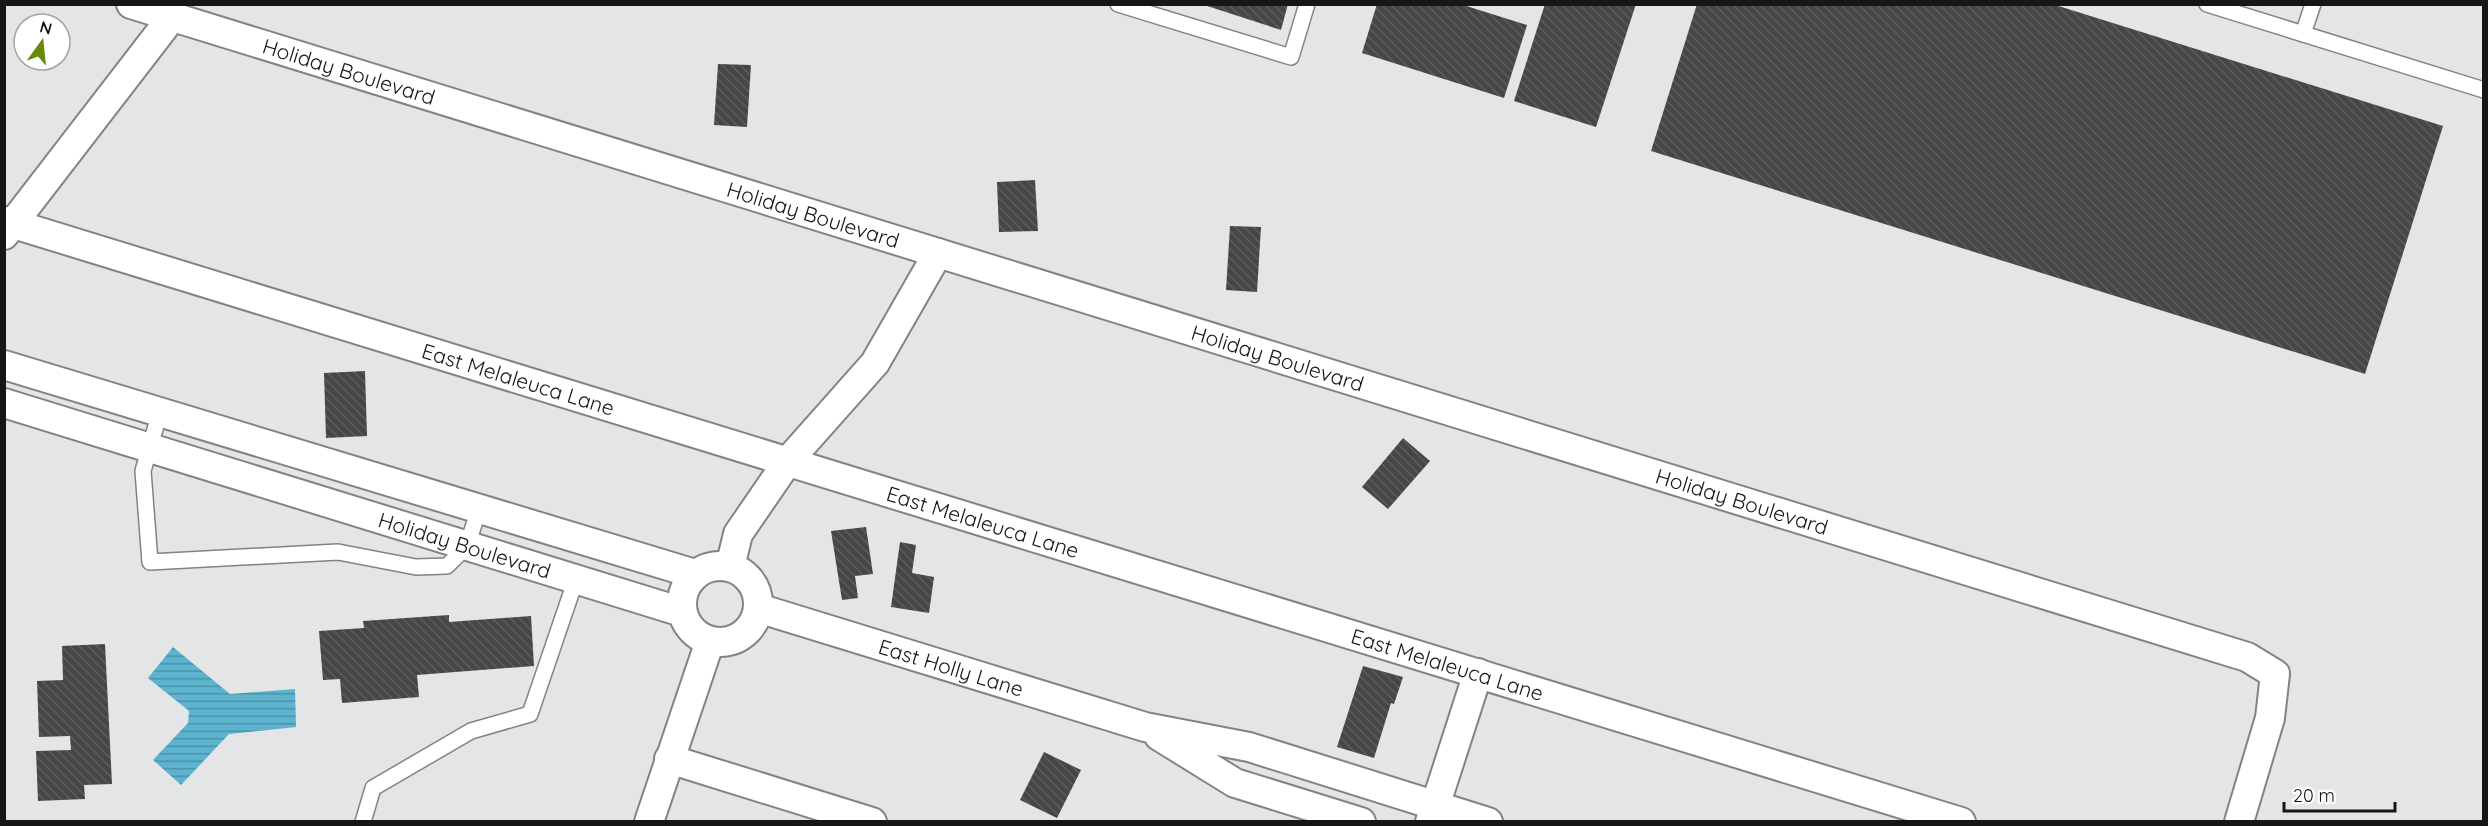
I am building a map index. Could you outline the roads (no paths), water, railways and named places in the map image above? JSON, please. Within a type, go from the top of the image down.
[{"type":"street","name":"Holiday Boulevard","points":[[131,4],[2247,657],[2275,674],[2271,718],[2239,822]]},
{"type":"street","points":[[8,226],[172,17]]},
{"type":"street","name":"East Melaleuca Lane","points":[[8,226],[788,461],[1961,822]]},
{"type":"street","points":[[730,567],[738,534],[788,461],[875,363],[938,253]]},
{"type":"street","name":"Holiday Boulevard","points":[[4,365],[695,574]]},
{"type":"street","name":"Holiday Boulevard","points":[[4,403],[682,612]]},
{"type":"street","points":[[712,567],[730,567],[742,572],[752,582],[757,594],[758,608],[755,620],[747,632],[736,639],[723,642],[710,641],[692,631],[685,622],[682,612],[683,591],[695,574],[712,567]]},
{"type":"street","name":"East Holly Lane","points":[[758,608],[1145,727],[1249,747],[1433,813],[1488,822]]},
{"type":"street","points":[[649,822],[710,641]]},
{"type":"street","points":[[1433,813],[1478,673]]},
{"type":"street","name":"East Holly Lane","points":[[1145,727],[1236,783],[1360,822]]},
{"type":"street","points":[[669,759],[872,822]]},
{"type":"lane","points":[[1118,4],[1291,57],[1307,4]]},
{"type":"lane","points":[[2207,4],[2484,90]]},
{"type":"lane","points":[[2303,34],[2313,4]]},
{"type":"lane","points":[[160,412],[143,471],[150,562],[338,552],[416,567],[447,566],[467,546],[479,509]]},
{"type":"lane","points":[[363,822],[373,788],[471,731],[530,714],[576,579]]},
{"type":"water","points":[[173,647],[230,694],[295,689],[296,727],[229,734],[181,785],[153,760],[188,723],[189,711],[148,678]]}]
